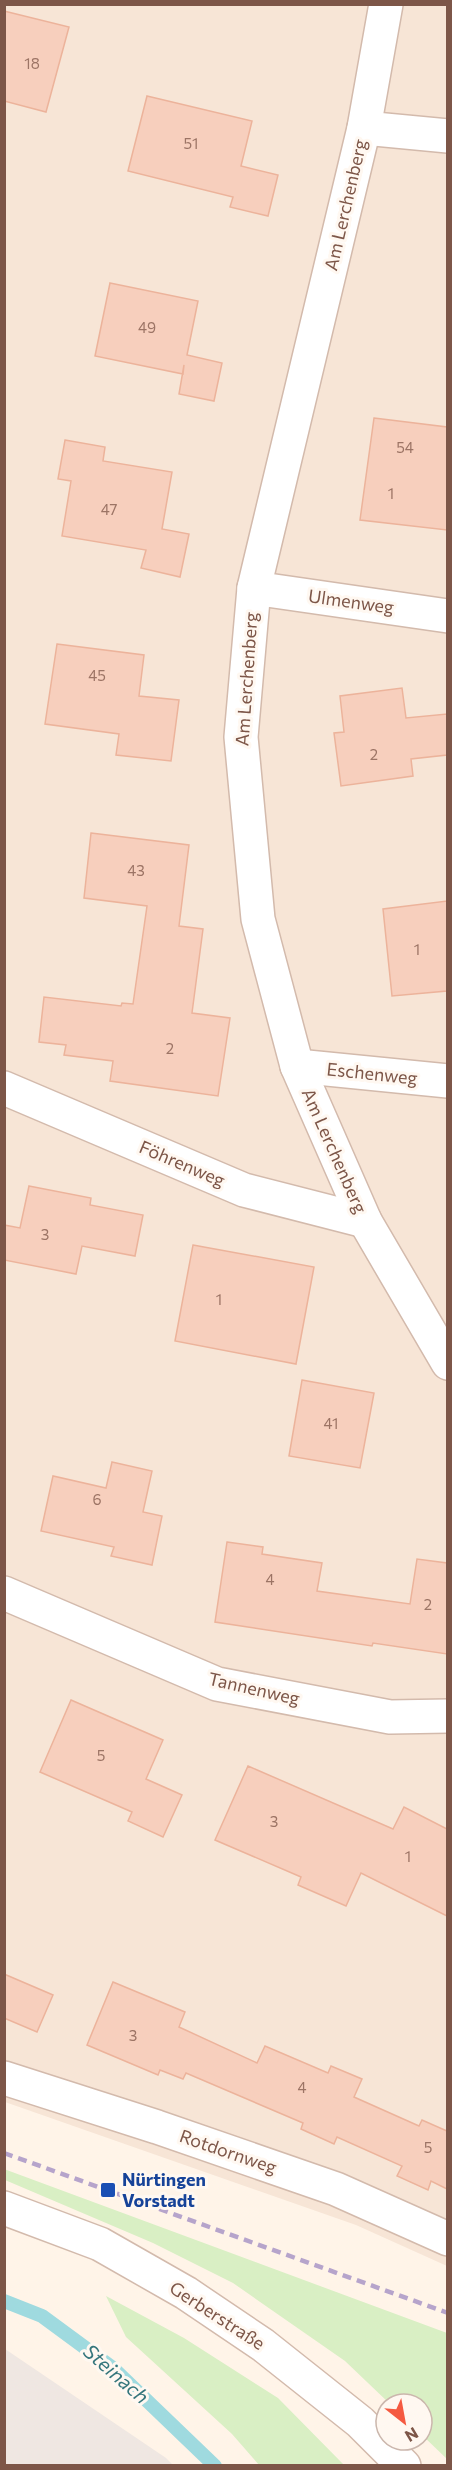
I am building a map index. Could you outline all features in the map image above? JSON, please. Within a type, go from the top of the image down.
[{"type":"street","name":"Am Lerchenberg","points":[[386,4],[364,128],[254,588],[241,737],[258,919],[297,1066],[365,1221],[447,1363]]},
{"type":"street","points":[[364,128],[447,136]]},
{"type":"street","name":"Ulmenweg","points":[[254,588],[447,616]]},
{"type":"street","name":"Eschenweg","points":[[297,1066],[447,1081]]},
{"type":"street","name":"Föhrenweg","points":[[4,1088],[244,1190],[365,1221]]},
{"type":"street","name":"Tannenweg","points":[[4,1593],[217,1684],[390,1717],[447,1716]]},
{"type":"street","name":"Rotdornweg","points":[[4,2078],[157,2127],[336,2189],[447,2239]]},
{"type":"street","name":"Gerberstraße","points":[[4,2208],[100,2244],[186,2293],[263,2345],[360,2422],[404,2466]]},
{"type":"shaded area","points":[[5,5],[447,5],[447,2266],[356,2225],[5,2102]]},
{"type":"shaded area","points":[[5,2349],[166,2458],[173,2465],[5,2465]]},
{"type":"green space","points":[[4,2169],[447,2333],[447,2459],[434,2447],[434,2392],[377,2392],[345,2361],[233,2283],[153,2243],[5,2180]]},
{"type":"green space","points":[[106,2296],[184,2338],[278,2398],[344,2465],[259,2465],[232,2434],[126,2337]]},
{"type":"building","points":[[4,11],[69,27],[46,112],[4,101]]},
{"type":"building","points":[[147,96],[252,121],[241,166],[278,175],[268,216],[230,207],[233,197],[128,171]]},
{"type":"building","points":[[110,283],[198,301],[187,355],[222,363],[214,401],[179,394],[182,374],[95,356]]},
{"type":"building","points":[[374,418],[447,427],[447,530],[360,520]]},
{"type":"building","points":[[65,440],[105,447],[103,461],[172,472],[162,529],[189,534],[180,577],[141,568],[146,550],[62,536],[71,481],[58,479]]},
{"type":"building","points":[[57,644],[144,655],[139,696],[179,700],[171,761],[116,755],[119,734],[45,724]]},
{"type":"building","points":[[402,688],[406,718],[447,714],[447,755],[411,759],[413,776],[341,786],[334,733],[344,732],[340,696]]},
{"type":"building","points":[[91,833],[189,845],[179,926],[203,929],[192,1013],[230,1018],[218,1096],[110,1081],[113,1061],[64,1055],[66,1045],[39,1042],[44,997],[121,1006],[122,1003],[133,1004],[147,906],[84,898]]},
{"type":"building","points":[[447,901],[447,991],[392,996],[383,909]]},
{"type":"building","points":[[29,1186],[91,1198],[90,1205],[143,1215],[135,1256],[82,1246],[76,1274],[4,1260],[4,1225],[20,1228]]},
{"type":"building","points":[[193,1245],[314,1267],[296,1364],[175,1341]]},
{"type":"building","points":[[302,1380],[374,1393],[360,1468],[289,1456]]},
{"type":"building","points":[[112,1462],[152,1471],[143,1512],[162,1516],[152,1565],[111,1556],[114,1547],[41,1531],[53,1476],[106,1488]]},
{"type":"building","points":[[227,1542],[263,1547],[262,1554],[322,1563],[317,1591],[410,1604],[417,1559],[447,1563],[447,1654],[373,1643],[372,1646],[215,1622]]},
{"type":"building","points":[[71,1700],[163,1740],[146,1779],[182,1795],[163,1837],[128,1821],[132,1812],[40,1772]]},
{"type":"building","points":[[248,1766],[393,1829],[404,1807],[447,1829],[447,1916],[361,1873],[346,1906],[298,1885],[301,1877],[215,1840]]},
{"type":"building","points":[[4,1974],[53,1995],[37,2032],[4,2018]]},
{"type":"building","points":[[113,1982],[185,2012],[179,2027],[257,2063],[265,2046],[328,2073],[331,2066],[362,2079],[354,2097],[419,2126],[422,2120],[447,2131],[447,2189],[431,2181],[428,2190],[397,2176],[402,2166],[337,2137],[334,2144],[301,2129],[303,2123],[186,2073],[183,2079],[160,2070],[158,2075],[87,2045]]},
{"type":"waterway","name":"Steinach","points":[[4,2301],[42,2316],[114,2369],[215,2466]]},
{"type":"railway","points":[[4,2153],[448,2313]]},
{"type":"place","name":"Nürtingen Vorstadt","points":[[108,2190]]}]
